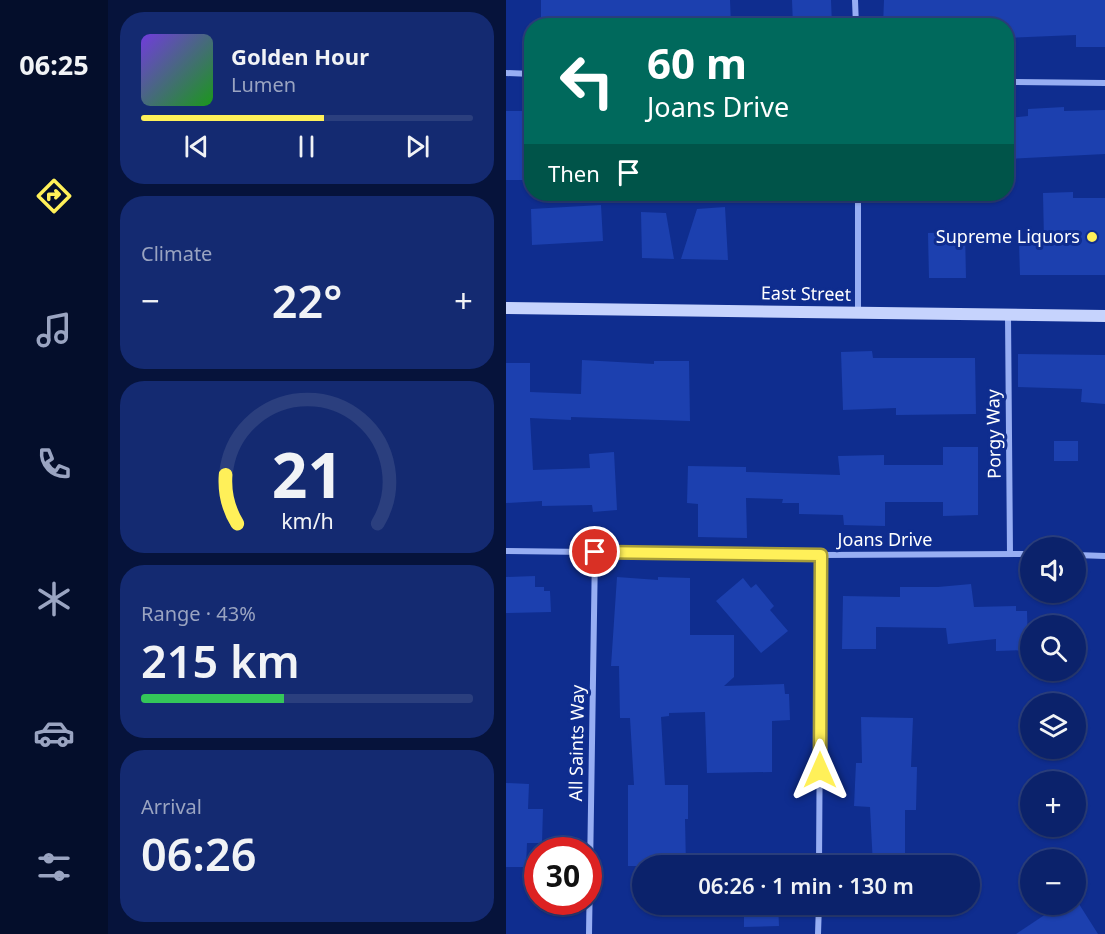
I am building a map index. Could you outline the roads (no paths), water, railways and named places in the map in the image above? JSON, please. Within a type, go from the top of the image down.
[{"type":"main road","name":"East Street","points":[[506,308],[1106,316]]},
{"type":"street","points":[[855,0],[856,18]]},
{"type":"street","points":[[506,73],[524,74]]},
{"type":"street","points":[[1014,82],[1106,83]]},
{"type":"street","points":[[858,201],[858,312]]},
{"type":"street","name":"Porgy Way","points":[[1008,314],[1010,554]]},
{"type":"street","name":"Joans Drive","points":[[506,551],[821,555],[1020,554]]},
{"type":"street","name":"All Saints Way","points":[[589,934],[595,552]]},
{"type":"street","points":[[819,855],[821,555]]},
{"type":"street","points":[[1086,555],[1106,556]]},
{"type":"street","points":[[818,934],[819,915]]},
{"type":"place","name":"Supreme Liquors","points":[[1092,237]]}]
